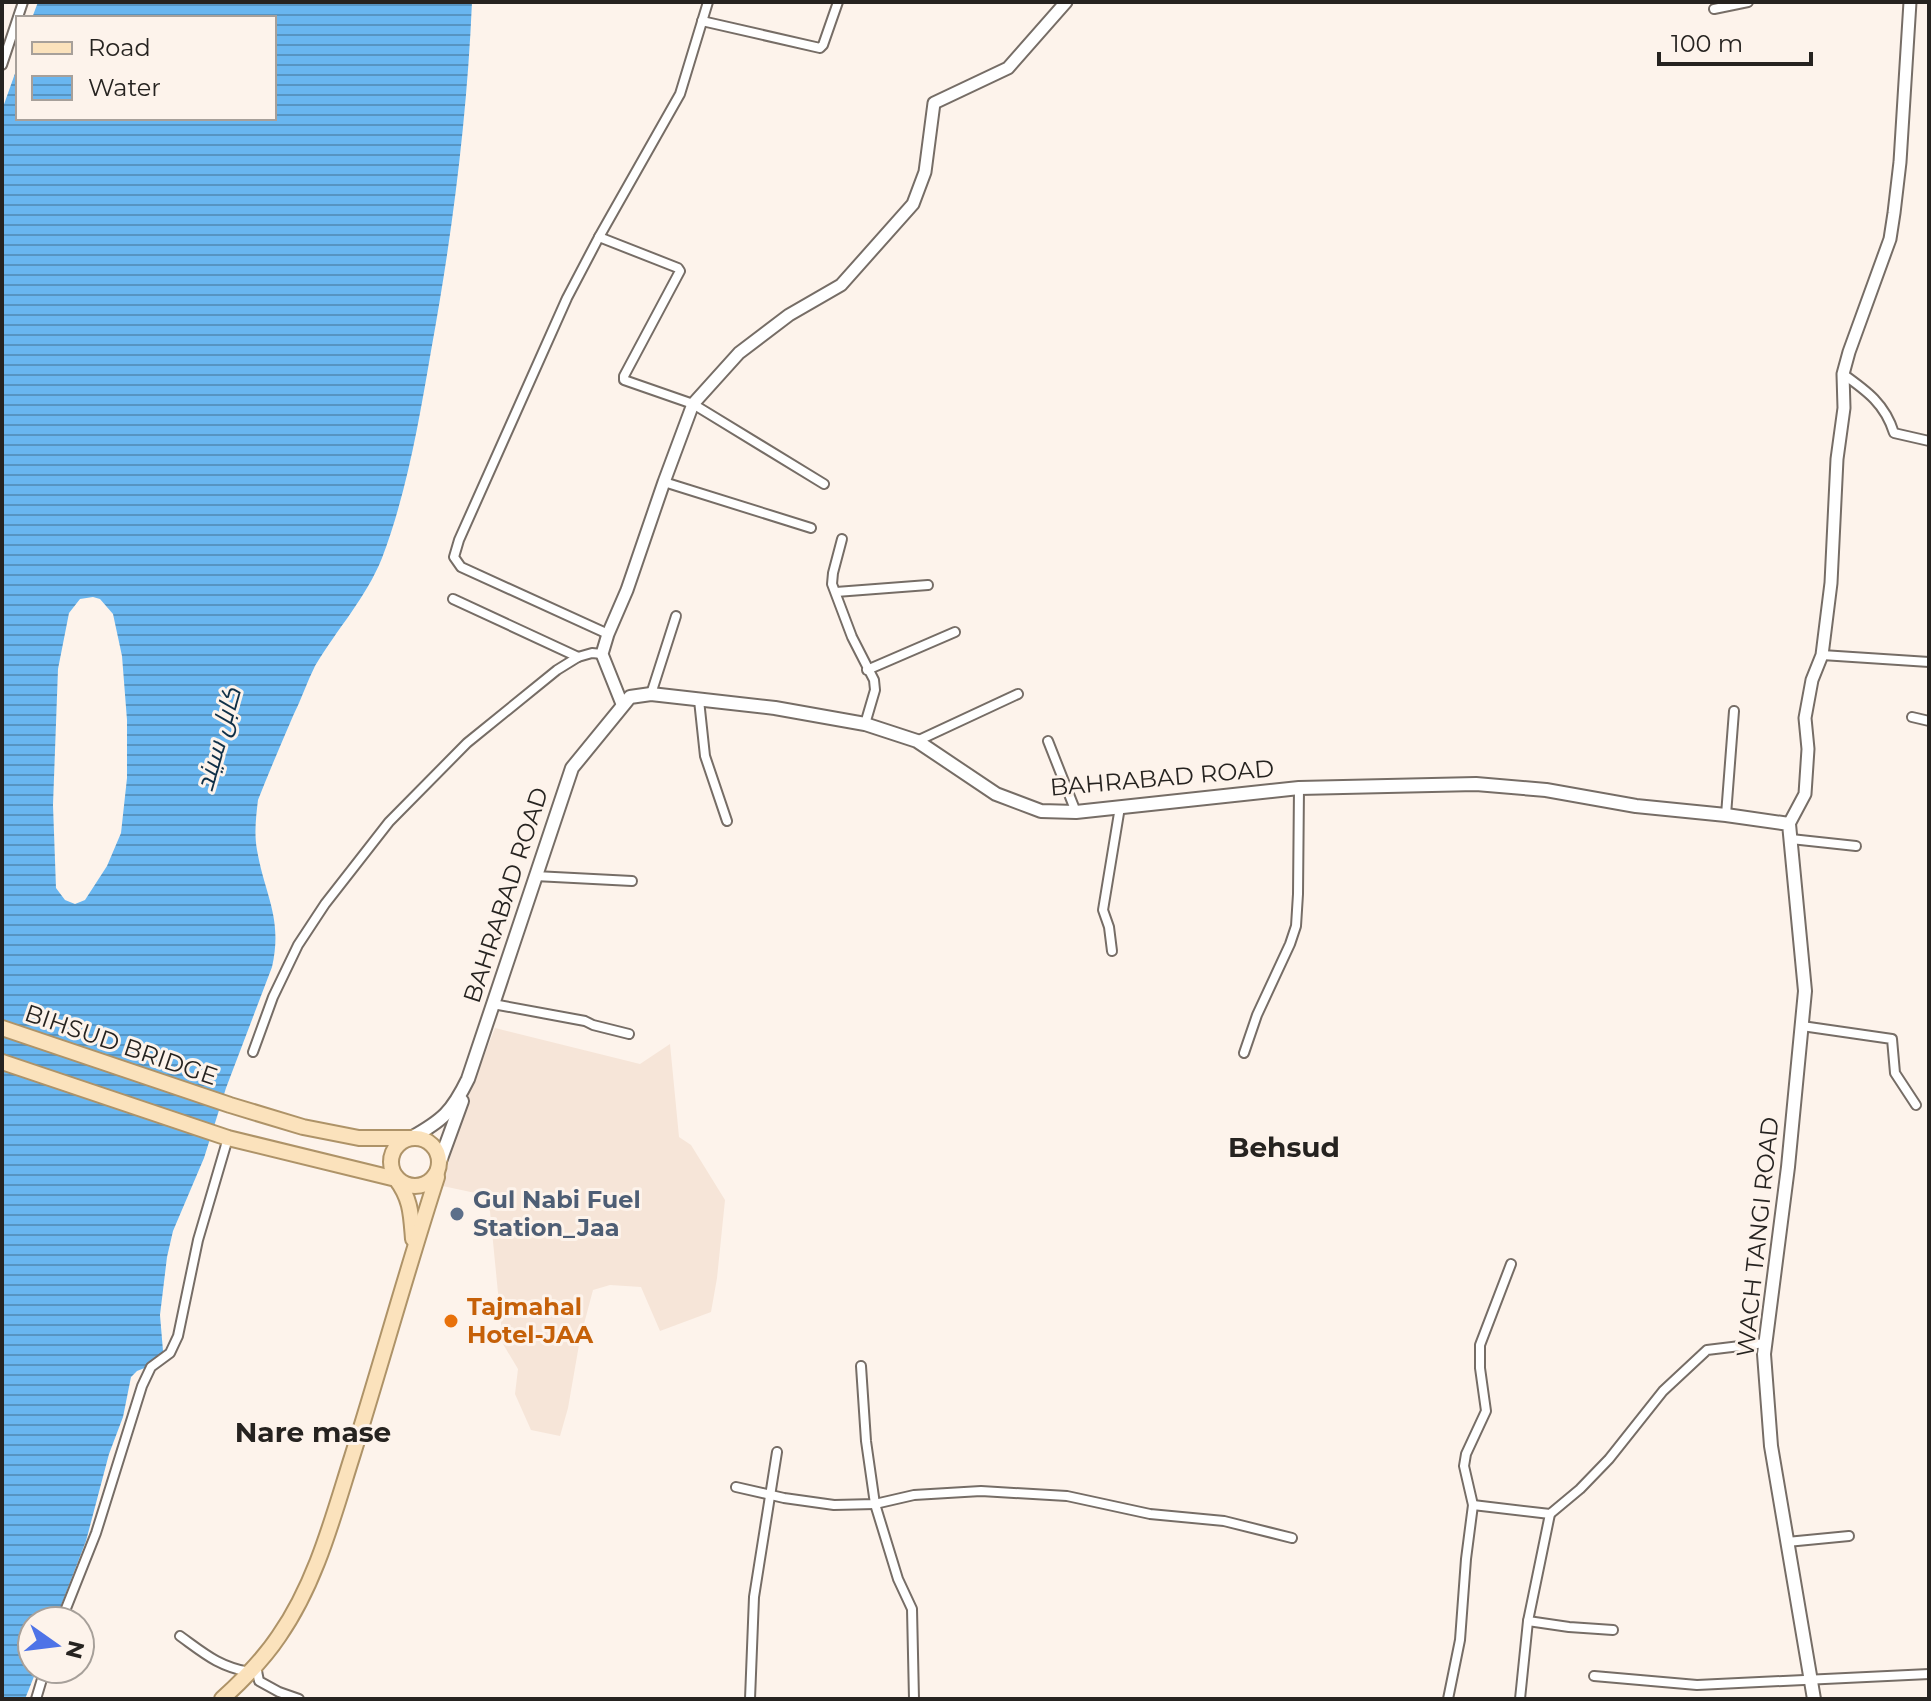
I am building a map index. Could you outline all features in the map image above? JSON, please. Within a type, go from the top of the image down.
[{"type":"main road","name":"BAHRABAD ROAD","points":[[411,1138],[443,1118],[456,1104],[468,1079],[572,768],[630,697],[651,694],[775,708],[865,724],[917,741],[996,794],[1041,811],[1076,812],[1299,788],[1495,785],[1789,824]]},
{"type":"main road","name":"WACH TANGI ROAD","points":[[1789,824],[1805,991],[1788,1167],[1764,1354],[1771,1446],[1814,1699]]},
{"type":"main road","name":"BIHSUD BRIDGE","points":[[2,1028],[303,1127],[359,1138],[411,1138]]},
{"type":"main road","points":[[2,1062],[222,1136],[396,1179],[410,1186],[425,1184],[438,1169],[468,1079]]},
{"type":"main road","points":[[222,1699],[253,1669],[280,1635],[304,1592],[325,1543],[437,1177],[439,1157],[432,1144],[411,1138],[398,1145],[391,1165],[406,1193],[414,1247]]},
{"type":"street","points":[[608,634],[461,567],[454,557],[567,298],[680,94],[708,2]]},
{"type":"street","points":[[702,21],[820,48],[838,2]]},
{"type":"street","points":[[622,704],[602,654],[693,404],[739,353],[789,315],[841,285],[913,204],[925,172],[934,103],[1008,68],[1066,2]]},
{"type":"street","points":[[1714,9],[1748,2]]},
{"type":"street","points":[[1789,824],[1805,794],[1808,749],[1805,718],[1812,680],[1822,655],[1831,583],[1837,459],[1844,408],[1843,374],[1890,239],[1900,162],[1910,2]]},
{"type":"street","points":[[2,65],[16,23]]},
{"type":"street","points":[[599,237],[680,271],[624,380],[693,404],[824,484]]},
{"type":"street","points":[[1843,374],[1867,391],[1889,416],[1894,433],[1929,441]]},
{"type":"street","points":[[664,482],[811,528]]},
{"type":"street","points":[[842,539],[832,584],[852,637],[874,680],[875,690],[865,724]]},
{"type":"street","points":[[836,592],[928,585]]},
{"type":"street","points":[[453,599],[578,657]]},
{"type":"street","points":[[651,694],[676,616]]},
{"type":"street","points":[[867,670],[955,632]]},
{"type":"street","points":[[253,1052],[273,997],[298,945],[325,904],[389,822],[467,743],[557,670],[578,657],[602,654]]},
{"type":"street","points":[[1822,655],[1929,662]]},
{"type":"street","points":[[917,741],[1018,694]]},
{"type":"street","points":[[699,700],[705,756],[727,821]]},
{"type":"street","points":[[1726,815],[1734,711]]},
{"type":"street","points":[[1912,717],[1929,721]]},
{"type":"street","points":[[1048,741],[1076,812]]},
{"type":"street","points":[[1244,1053],[1296,926],[1299,788]]},
{"type":"street","points":[[1112,951],[1103,910],[1120,807]]},
{"type":"street","points":[[1791,839],[1856,846]]},
{"type":"street","points":[[535,876],[632,881]]},
{"type":"street","points":[[493,1004],[585,1021],[629,1034]]},
{"type":"street","points":[[1802,1026],[1892,1039],[1895,1073],[1916,1105]]},
{"type":"street","points":[[67,1605],[96,1533],[142,1386],[151,1367],[170,1353],[178,1336],[222,1136]]},
{"type":"street","points":[[1448,1699],[1460,1640],[1473,1505],[1464,1466],[1466,1454],[1486,1411],[1480,1345],[1511,1264]]},
{"type":"street","points":[[1520,1699],[1528,1621],[1550,1514],[1609,1459],[1663,1391],[1707,1350],[1765,1343]]},
{"type":"street","points":[[861,1366],[866,1441],[875,1504],[898,1579],[912,1609],[914,1699]]},
{"type":"street","points":[[750,1699],[754,1597],[777,1452]]},
{"type":"street","points":[[736,1487],[834,1505],[875,1504],[914,1495],[981,1491],[1067,1496],[1150,1514],[1224,1521],[1292,1538]]},
{"type":"street","points":[[1473,1505],[1550,1514]]},
{"type":"street","points":[[1787,1542],[1849,1536]]},
{"type":"street","points":[[1528,1621],[1613,1630]]},
{"type":"street","points":[[180,1636],[230,1668],[253,1669],[259,1681],[299,1699]]},
{"type":"street","points":[[1594,1676],[1697,1685],[1929,1674]]},
{"type":"shaded area","points":[[495,1028],[640,1064],[670,1044],[679,1137],[691,1145],[725,1200],[711,1312],[660,1331],[641,1287],[610,1285],[593,1290],[560,1436],[531,1430],[515,1394],[518,1369],[503,1344],[490,1211],[480,1194],[438,1185],[457,1125]]},
{"type":"water","name":"کابل سيند","points":[[38,2],[472,2],[458,177],[446,264],[417,430],[399,508],[375,573],[315,666],[258,800],[256,844],[274,921],[272,967],[226,1088],[204,1158],[173,1231],[160,1315],[162,1355],[131,1377],[123,1417],[109,1454],[86,1541],[61,1605],[16,1605],[16,1685],[31,1685],[25,1699],[2,1699],[2,110],[16,71],[16,120],[276,120],[276,16],[33,16]],"holes":[[[80,599],[100,599],[113,614],[122,656],[127,778],[121,833],[107,866],[85,900],[75,904],[65,900],[56,888],[53,805],[58,669],[69,613]]]},
{"type":"place","name":"Gul Nabi Fuel Station_Jaa","points":[[457,1214]]},
{"type":"place","name":"Tajmahal Hotel-JAA","points":[[451,1321]]},
{"type":"district","name":"Behsud","points":[[1284,1147]]},
{"type":"district","name":"Nare mase","points":[[313,1432]]}]
